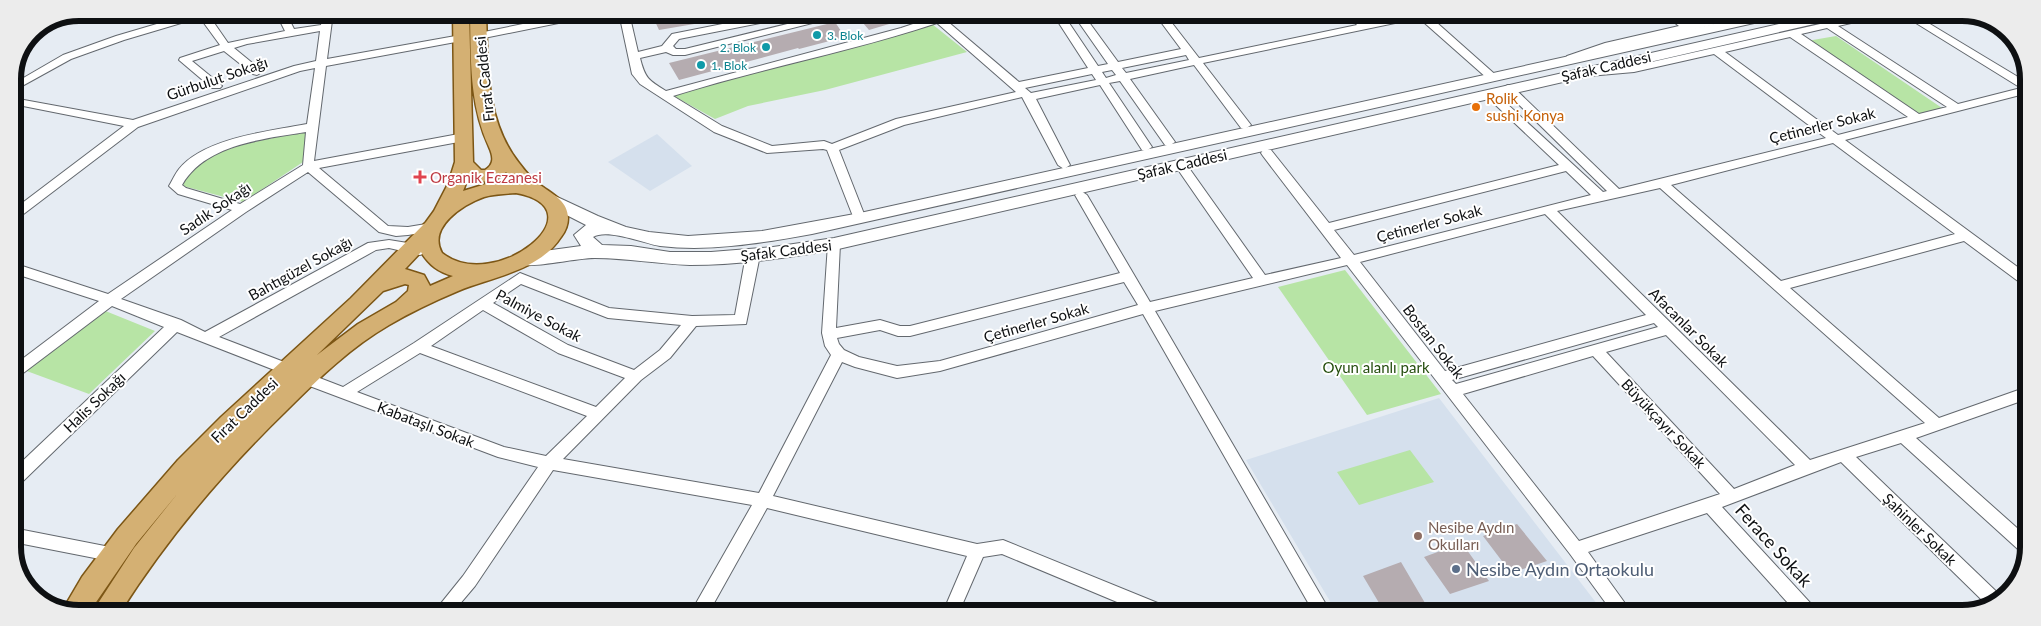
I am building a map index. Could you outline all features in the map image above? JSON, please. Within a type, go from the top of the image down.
[{"type":"main road","name":"Fırat Caddesi","points":[[110,605],[140,560],[186,500],[296,374],[370,290],[421,250],[457,184],[464,162],[461,21]]},
{"type":"main road","name":"Fırat Caddesi","points":[[479,21],[485,116],[493,141],[502,155],[534,190]]},
{"type":"main road","name":"Şafak Caddesi","points":[[522,260],[557,254],[599,252],[627,252],[670,258],[753,255],[792,252],[834,244],[1003,195],[1312,118],[1745,21]]},
{"type":"main road","name":"Şafak Caddesi","points":[[553,201],[574,213],[615,229],[662,240],[711,241],[778,234],[1003,195],[1324,132],[1508,88],[1828,21]]},
{"type":"main road","points":[[1608,51],[1622,63]]},
{"type":"main road","points":[[1312,118],[1295,115],[1064,164],[1011,178],[1003,195],[1035,206],[1316,142],[1324,132]]},
{"type":"main road","points":[[464,162],[469,172],[475,176],[484,176],[499,169],[502,165],[502,155]]},
{"type":"main road","points":[[421,250],[452,269],[471,272],[491,270],[522,260],[546,244],[555,230],[559,214],[553,201],[534,190],[516,187],[486,190],[467,198],[437,220]]},
{"type":"main road","points":[[599,252],[588,245],[583,235],[591,229],[615,229]]},
{"type":"main road","name":"Fırat Caddesi","points":[[79,605],[115,555],[189,465],[296,374],[397,310],[491,270]]},
{"type":"main road","points":[[370,290],[405,276],[417,280],[420,284],[419,289],[397,310]]},
{"type":"street","points":[[21,83],[67,57],[120,38],[186,21]]},
{"type":"street","points":[[208,21],[226,47],[257,72]]},
{"type":"street","points":[[285,21],[291,33]]},
{"type":"street","points":[[327,21],[308,160],[309,166],[384,229],[394,232],[411,231],[437,220]]},
{"type":"street","points":[[480,36],[554,21]]},
{"type":"street","points":[[626,21],[638,74],[644,82],[718,129],[771,150],[824,145],[832,148],[900,122],[1024,92],[1095,70],[1188,51]]},
{"type":"street","points":[[668,48],[667,44],[676,36],[707,39],[787,21]]},
{"type":"street","points":[[707,39],[787,21]]},
{"type":"street","points":[[664,95],[699,83],[878,38],[922,21]]},
{"type":"street","points":[[941,21],[1024,92],[1064,164]]},
{"type":"street","points":[[1063,21],[1146,147]]},
{"type":"street","points":[[1083,21],[1169,142]]},
{"type":"street","points":[[1165,21],[1245,126]]},
{"type":"street","points":[[1359,21],[1364,26]]},
{"type":"street","points":[[1024,92],[1103,81],[1388,21]]},
{"type":"street","points":[[1430,21],[1492,78]]},
{"type":"street","points":[[1679,21],[1687,27]]},
{"type":"street","points":[[1562,62],[1609,45],[1714,21]]},
{"type":"street","points":[[1573,74],[1634,68],[1717,51],[1793,34],[1830,21]]},
{"type":"street","points":[[1834,21],[1956,108]]},
{"type":"street","points":[[1918,21],[2020,84]]},
{"type":"street","points":[[216,86],[184,60],[245,41],[327,27]]},
{"type":"street","points":[[668,48],[673,52],[679,52],[717,33],[739,32]]},
{"type":"street","points":[[1793,34],[1917,118]]},
{"type":"street","name":"Gürbulut Sokağı","points":[[21,209],[134,124],[156,115],[279,73],[322,63],[461,38]]},
{"type":"street","points":[[634,56],[668,48]]},
{"type":"street","points":[[1717,51],[2020,276]]},
{"type":"street","points":[[1508,88],[1616,193]]},
{"type":"street","name":"Çetinerler Sokak","points":[[839,354],[855,362],[897,372],[940,366],[1146,308],[1351,260],[1548,209],[1662,183],[2020,91]]},
{"type":"street","points":[[1489,93],[1600,197]]},
{"type":"street","points":[[21,103],[134,124]]},
{"type":"street","points":[[242,209],[182,191],[175,186],[178,177],[209,152],[224,146],[313,127]]},
{"type":"street","name":"Sadık Sokağı","points":[[21,367],[110,300],[242,209],[309,166],[464,137]]},
{"type":"street","points":[[832,148],[860,219]]},
{"type":"street","name":"Bostan Sokak","points":[[1267,153],[1576,549],[1617,605]]},
{"type":"street","points":[[1326,228],[1568,167]]},
{"type":"street","points":[[1185,172],[1262,281]]},
{"type":"street","points":[[1662,183],[1937,425]]},
{"type":"street","points":[[1081,195],[1318,605]]},
{"type":"street","name":"Afacanlar Sokak","points":[[1548,209],[1807,468]]},
{"type":"street","points":[[1779,286],[1966,236]]},
{"type":"street","name":"Bahtıgüzel Sokağı","points":[[207,337],[373,246],[389,244],[421,250]]},
{"type":"street","points":[[704,605],[763,500],[839,354],[832,346],[829,333],[834,244]]},
{"type":"street","points":[[344,393],[419,347],[520,278],[608,313],[692,321],[741,320],[753,255]]},
{"type":"street","points":[[21,271],[176,324],[296,374]]},
{"type":"street","points":[[829,333],[843,333],[880,325],[888,326],[898,332],[910,331],[1128,276]]},
{"type":"street","name":"Palmiye Sokak","points":[[483,304],[563,349],[636,376]]},
{"type":"street","points":[[1442,377],[1656,317]]},
{"type":"street","points":[[448,605],[469,581],[549,463],[636,376],[665,354],[692,321]]},
{"type":"street","name":"Halis Sokağı","points":[[21,472],[176,324]]},
{"type":"street","points":[[1453,391],[1668,329]]},
{"type":"street","points":[[419,347],[598,414]]},
{"type":"street","name":"Büyükçayır Sokak","points":[[1596,350],[1731,496]]},
{"type":"street","name":"Kabataşlı Sokak","points":[[296,374],[503,453],[549,463],[763,500],[977,551]]},
{"type":"street","points":[[1576,549],[1710,504],[1844,455],[2020,396]]},
{"type":"street","points":[[1904,436],[2020,541]]},
{"type":"street","name":"Şahinler Sokak","points":[[1844,455],[1991,597]]},
{"type":"street","name":"Ferace Sokak","points":[[1710,504],[1801,605]]},
{"type":"street","points":[[21,537],[115,555]]},
{"type":"street","points":[[954,605],[977,551],[1003,547],[1142,605]]},
{"type":"shaded area","points":[[657,134],[692,166],[650,191],[608,162]]},
{"type":"shaded area","name":"Nesibe Aydın Okulları","points":[[1439,398],[1598,605],[1332,605],[1246,460]]},
{"type":"green space","points":[[932,24],[967,52],[825,90],[748,106],[715,119],[672,95]]},
{"type":"green space","points":[[1836,36],[1942,108],[1917,114],[1807,41]]},
{"type":"green space","points":[[308,132],[303,162],[243,202],[183,186],[190,173],[202,162],[218,153],[256,141]]},
{"type":"green space","name":"Oyun alanlı park","points":[[1345,270],[1441,394],[1367,415],[1278,287]]},
{"type":"green space","points":[[103,310],[155,331],[89,394],[24,370]]},
{"type":"green space","points":[[1410,450],[1434,482],[1359,505],[1337,472]]},
{"type":"building","points":[[655,21],[706,22],[659,30]]},
{"type":"building","points":[[861,21],[899,21],[869,30]]},
{"type":"building","points":[[835,22],[845,37],[679,80],[669,63]]},
{"type":"building","points":[[1517,524],[1547,561],[1511,573],[1483,536]]},
{"type":"building","name":"Nesibe Aydın Ortaokulu","points":[[1462,543],[1489,581],[1450,594],[1424,557]]},
{"type":"building","points":[[1401,562],[1425,603],[1419,605],[1380,605],[1363,576]]},
{"type":"place","name":"3. Blok","points":[[817,35]]},
{"type":"place","name":"2. Blok","points":[[766,47]]},
{"type":"place","name":"1. Blok","points":[[701,65]]},
{"type":"place","name":"Rolik sushi Konya","points":[[1476,107]]},
{"type":"place","name":"Organik Eczanesi","points":[[420,177]]},
{"type":"place","name":"Nesibe Aydın Okulları","points":[[1418,536]]},
{"type":"place","name":"Nesibe Aydın Ortaokulu","points":[[1456,569]]}]
